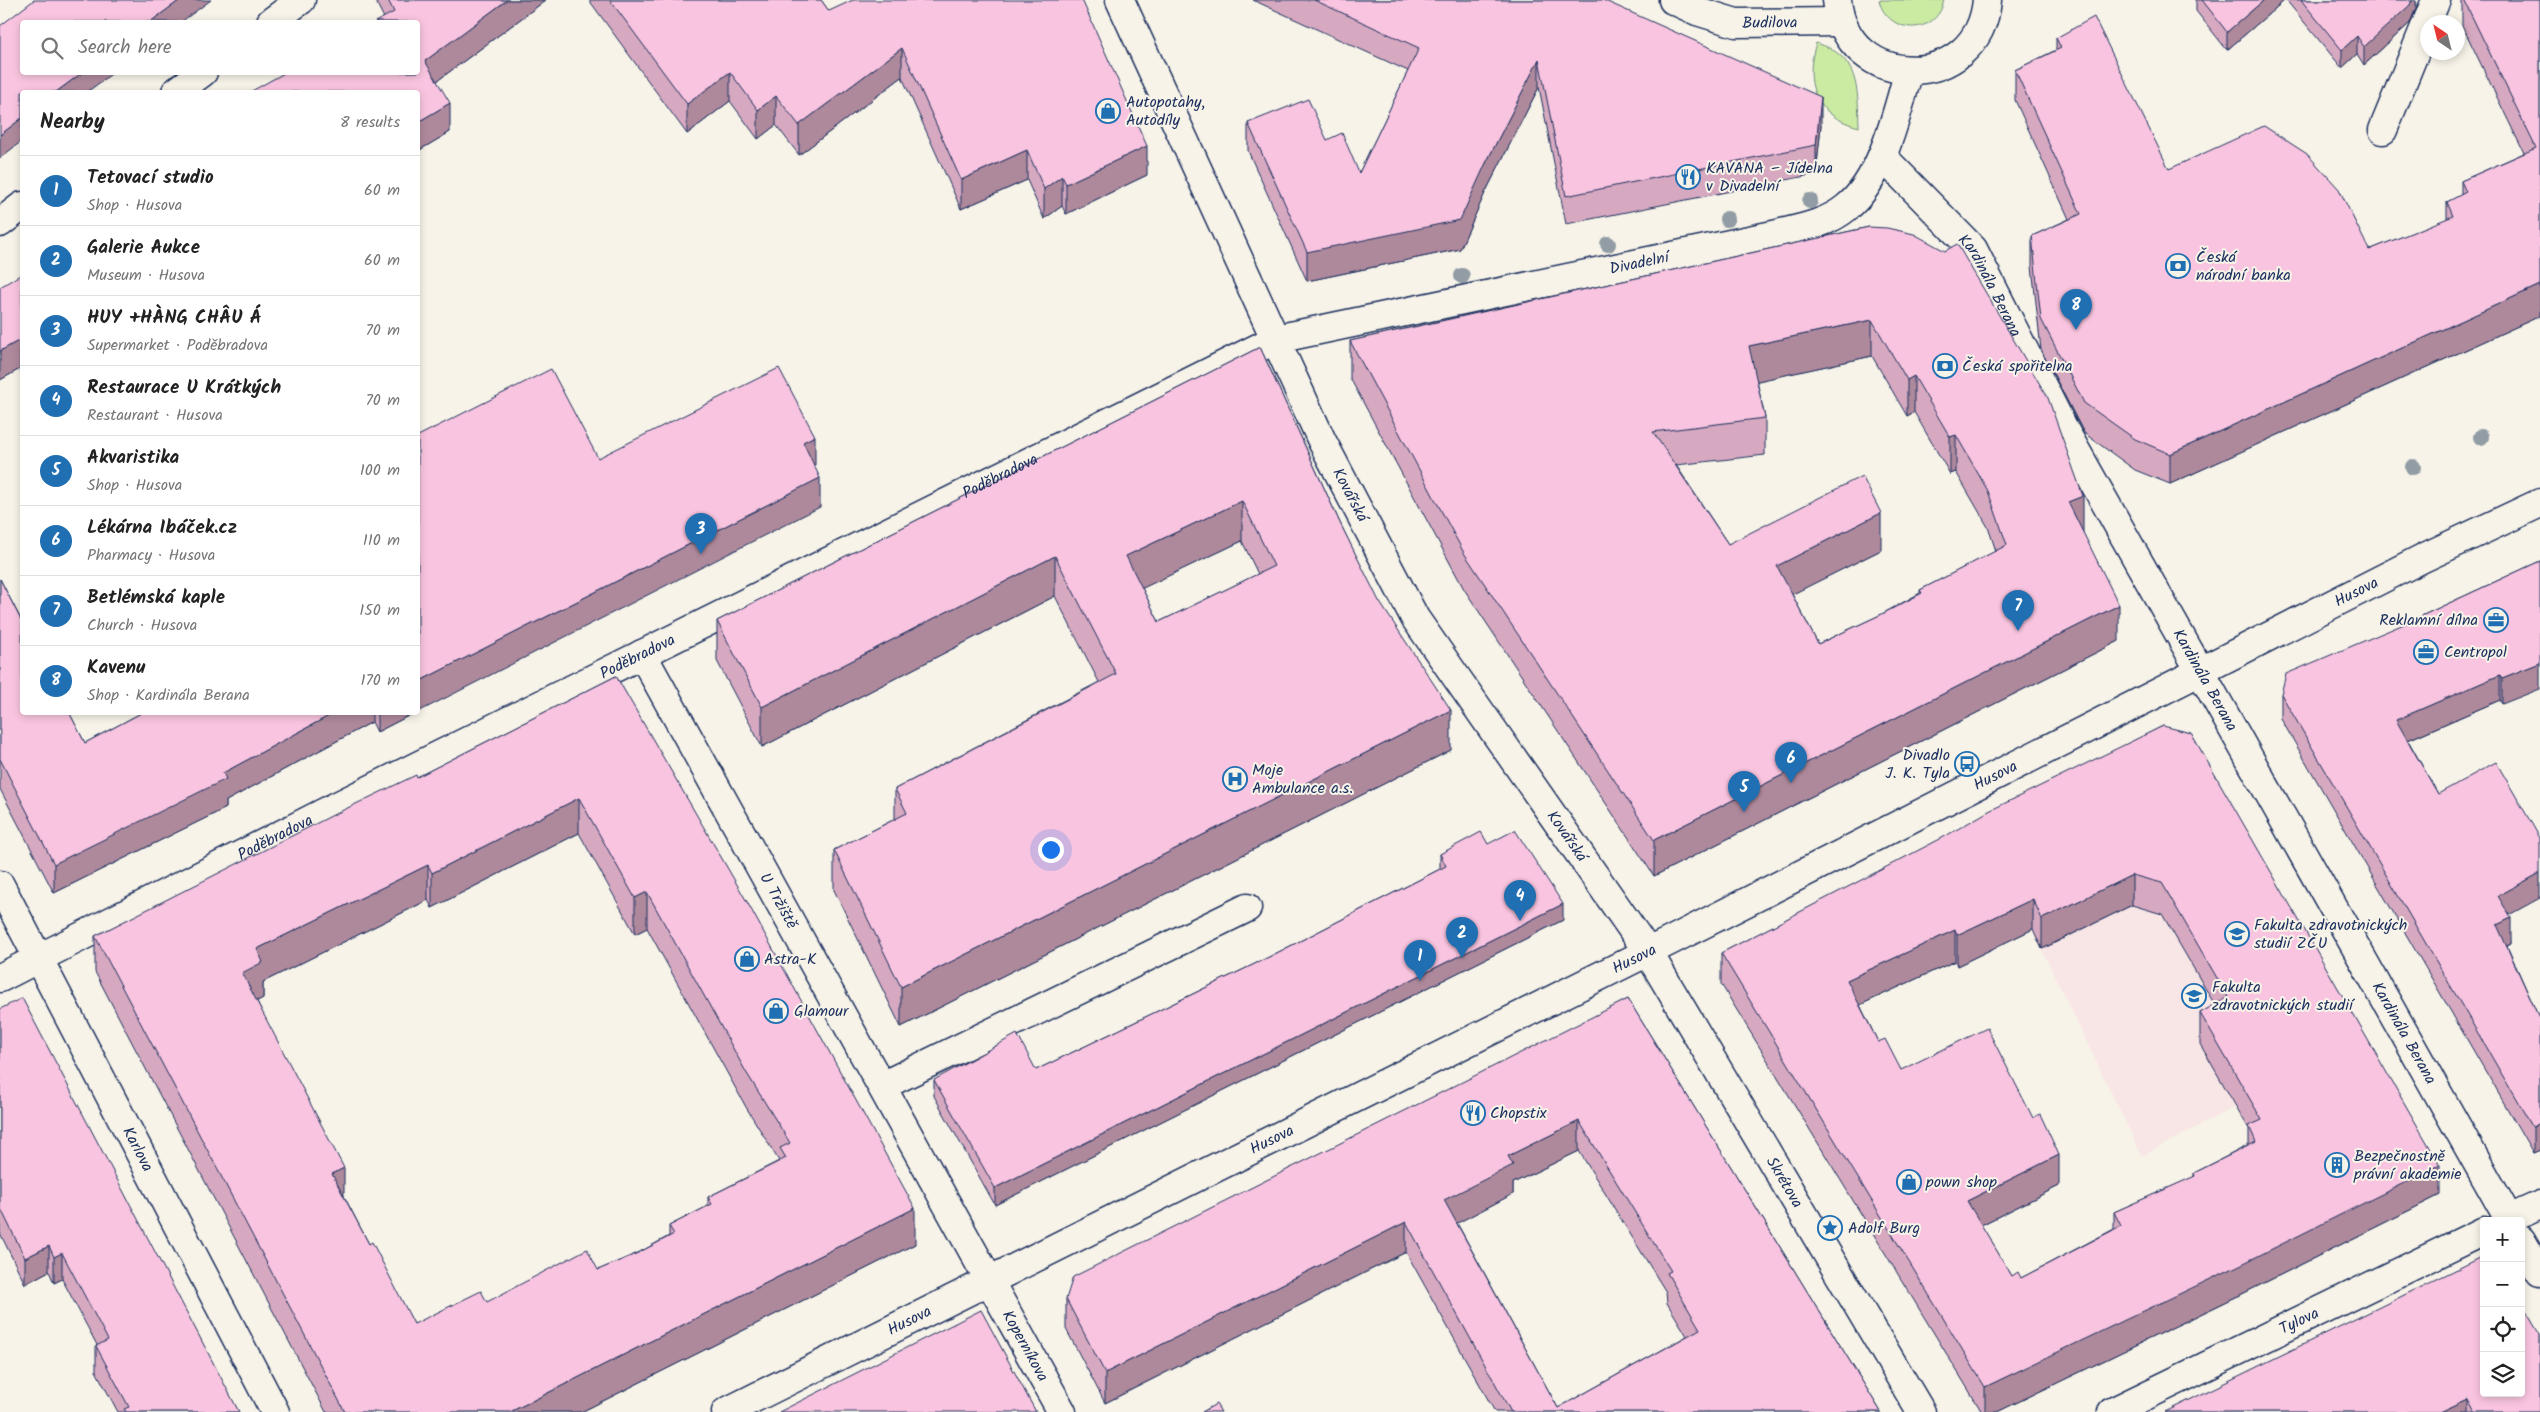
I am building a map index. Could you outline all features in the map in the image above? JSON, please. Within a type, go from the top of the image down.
[{"type":"street","points":[[273,20],[301,0]]},
{"type":"street","name":"Kovářská","points":[[1120,0],[1322,441],[1415,618],[1648,952]]},
{"type":"street","name":"Budilova","points":[[1673,0],[1697,11],[1736,23],[1839,11]]},
{"type":"street","points":[[1839,11],[1850,38],[1863,53],[1884,65],[1909,70],[1936,67],[1960,54],[1977,34],[1987,0]]},
{"type":"street","points":[[2384,130],[2436,0]]},
{"type":"street","name":"Divadelní","points":[[1276,339],[1817,224],[1847,208],[1868,183],[1882,156],[1909,70]]},
{"type":"street","points":[[179,90],[199,75]]},
{"type":"street","name":"Kardinála Berana","points":[[1882,156],[1973,249],[2066,433],[2507,1217]]},
{"type":"street","points":[[0,223],[20,208]]},
{"type":"street","name":"Poděbradova","points":[[0,978],[329,810],[1276,339]]},
{"type":"street","name":"Husova","points":[[726,1412],[989,1279],[1648,952],[2423,558],[2540,503]]},
{"type":"street","name":"U Tržiště","points":[[642,654],[989,1279]]},
{"type":"street","name":"Karlova","points":[[0,885],[275,1412]]},
{"type":"street","points":[[882,1086],[1247,908]]},
{"type":"street","name":"Skrétova","points":[[1648,952],[1921,1412]]},
{"type":"street","points":[[2523,1217],[2540,1205]]},
{"type":"street","name":"Tylova","points":[[2112,1412],[2480,1233]]},
{"type":"street","name":"Kardinála Berana","points":[[2525,1248],[2540,1272]]},
{"type":"street","name":"Koperníkova","points":[[989,1279],[1062,1412]]},
{"type":"shaded area","name":"Fakulta zdravotnických studií","points":[[2163,756],[2268,1089],[2142,1156],[2029,923]]},
{"type":"green space","points":[[1879,0],[1944,0],[1940,12],[1932,21],[1912,27],[1901,25],[1892,20],[1884,12]]},
{"type":"green space","points":[[1816,43],[1830,48],[1841,56],[1848,65],[1856,87],[1859,127],[1844,122],[1832,115],[1816,96],[1812,85],[1811,72]]},
{"type":"building","points":[[34,0],[180,0],[153,20],[20,20],[20,75],[79,75],[59,90],[20,90],[20,120],[0,135],[0,26]]},
{"type":"building","points":[[388,0],[507,0],[425,61],[450,103],[420,121],[420,90],[254,90],[281,75],[420,75],[420,20],[379,20],[394,12]]},
{"type":"building","points":[[610,0],[821,0],[829,11],[853,0],[1082,0],[1147,146],[1066,184],[1062,176],[1044,189],[1027,150],[961,180],[902,48],[799,125],[776,96],[758,110],[730,72],[687,104]]},
{"type":"building","points":[[1314,0],[1603,0],[1821,97],[1816,145],[1566,196],[1539,59],[1485,165],[1460,220],[1307,252],[1248,123],[1308,99],[1327,140],[1342,133],[1359,173],[1419,48]]},
{"type":"building","points":[[2202,0],[2264,0],[2227,32]]},
{"type":"building","points":[[2301,0],[2412,0],[2410,5],[2364,47],[2357,36],[2342,50]]},
{"type":"building","name":"Česká národní banka","points":[[2464,0],[2540,0],[2540,285],[2170,454],[2135,439],[2084,403],[2041,319],[2032,236],[2081,214],[2015,70],[2061,48],[2056,38],[2094,17],[2169,169],[2264,126],[2307,154],[2339,189],[2369,250],[2453,216],[2447,202],[2466,192],[2461,181],[2536,148]]},
{"type":"building","points":[[1869,227],[1887,228],[1914,234],[1945,251],[1957,244],[2048,398],[2083,496],[2068,502],[2119,605],[1654,840],[1464,553],[1350,341]],"holes":[[[1872,320],[1907,380],[1914,376],[1950,437],[1956,435],[1988,491],[2007,545],[1920,590],[1922,593],[1818,644],[1777,566],[1881,513],[1862,476],[1728,544],[1653,432],[1765,418],[1749,346]]]},
{"type":"building","points":[[20,275],[20,340],[0,351],[0,287]]},
{"type":"building","points":[[1260,347],[1340,523],[1379,601],[1451,710],[901,987],[834,850],[907,813],[895,789],[1116,674],[1055,556],[762,707],[717,621]],"holes":[[[1242,501],[1274,566],[1159,622],[1126,556]]]},
{"type":"building","points":[[779,368],[815,436],[803,442],[820,478],[420,681],[420,435],[551,369],[598,458]]},
{"type":"building","points":[[2540,561],[2540,663],[2502,678],[2500,675],[2396,720],[2438,794],[2496,762],[2540,838],[2540,873],[2498,896],[2511,918],[2497,925],[2540,1020],[2540,1124],[2533,1128],[2281,694],[2286,674],[2404,624]]},
{"type":"building","points":[[0,579],[20,618],[20,715],[71,715],[85,743],[137,715],[330,715],[223,773],[226,779],[54,864],[0,759]]},
{"type":"building","points":[[616,676],[746,900],[915,1208],[510,1412],[345,1412],[95,936],[333,815],[416,775],[417,777]],"holes":[[[579,798],[635,898],[647,892],[746,1072],[790,1143],[780,1148],[786,1158],[708,1197],[712,1204],[669,1226],[674,1234],[638,1253],[598,1270],[587,1249],[487,1302],[481,1291],[414,1324],[372,1242],[369,1244],[332,1174],[344,1168],[242,973],[263,962],[257,949],[428,865],[432,873]]]},
{"type":"building","points":[[2163,726],[2191,733],[2440,1165],[2242,1264],[1985,1387],[1721,953],[1942,838],[1989,811]],"holes":[[[2132,875],[2162,883],[2228,997],[2200,1013],[2262,1120],[2249,1126],[2256,1142],[2194,1173],[2195,1176],[2114,1212],[2121,1226],[2021,1278],[2018,1272],[2012,1276],[1967,1201],[2059,1155],[2040,1114],[2033,1118],[1987,1028],[1901,1070],[1885,1039],[1878,1042],[1847,980],[1955,930],[1957,935],[2033,899],[2042,919]]]},
{"type":"building","points":[[1515,830],[1563,904],[995,1188],[934,1080],[1017,1034],[1036,1070],[1265,959],[1446,866],[1440,854],[1481,832],[1488,844]]},
{"type":"building","points":[[22,998],[239,1412],[126,1412],[124,1409],[129,1407],[96,1346],[108,1340],[62,1253],[54,1257],[49,1246],[25,1258],[0,1207],[0,1009]]},
{"type":"building","points":[[1628,999],[1881,1412],[1511,1412],[1406,1222],[1105,1373],[1066,1299],[1073,1277]],"holes":[[[1579,1121],[1671,1271],[1667,1273],[1700,1329],[1558,1408],[1444,1200],[1513,1165],[1508,1156]]]},
{"type":"building","points":[[2480,1258],[2480,1397],[2525,1397],[2525,1309],[2540,1334],[2540,1412],[2475,1412],[2468,1399],[2440,1412],[2165,1412]]},
{"type":"building","points":[[981,1310],[1036,1412],[779,1412]]},
{"type":"building","points":[[1216,1404],[1221,1412],[1202,1412]]},
{"type":"place","name":"Autopotahy, Autodíly","points":[[1108,111]]},
{"type":"place","name":"KAVANA – Jídelna v Divadelní","points":[[1688,177]]},
{"type":"place","name":"Česká národní banka","points":[[2178,266]]},
{"type":"place","name":"Kavenu","points":[[2076,330]]},
{"type":"place","name":"Česká spořitelna","points":[[1945,366]]},
{"type":"place","name":"HUY +HÀNG CHÂU Á","points":[[701,554]]},
{"type":"place","name":"Reklamní dílna","points":[[2496,620]]},
{"type":"place","name":"Betlémská kaple","points":[[2018,631]]},
{"type":"place","name":"Centropol","points":[[2426,652]]},
{"type":"place","name":"Divadlo J. K. Tyla","points":[[1967,764]]},
{"type":"place","name":"Moje Ambulance a.s.","points":[[1235,779]]},
{"type":"place","name":"Lékárna Ibáček.cz","points":[[1791,783]]},
{"type":"place","name":"Akvaristika","points":[[1744,812]]},
{"type":"place","name":"Restaurace U Krátkých","points":[[1520,921]]},
{"type":"place","name":"Fakulta zdravotnických studií ZČU","points":[[2237,934]]},
{"type":"place","name":"Galerie Aukce","points":[[1462,958]]},
{"type":"place","name":"Astra-K","points":[[747,959]]},
{"type":"place","name":"Tetovací studio","points":[[1420,981]]},
{"type":"place","name":"Fakulta zdravotnických studií","points":[[2194,996]]},
{"type":"place","name":"Glamour","points":[[776,1011]]},
{"type":"place","name":"Chopstix","points":[[1473,1113]]},
{"type":"place","name":"Bezpečnostně právní akademie","points":[[2337,1165]]},
{"type":"place","name":"pown shop","points":[[1909,1182]]},
{"type":"place","name":"Adolf Burg","points":[[1830,1228]]}]
